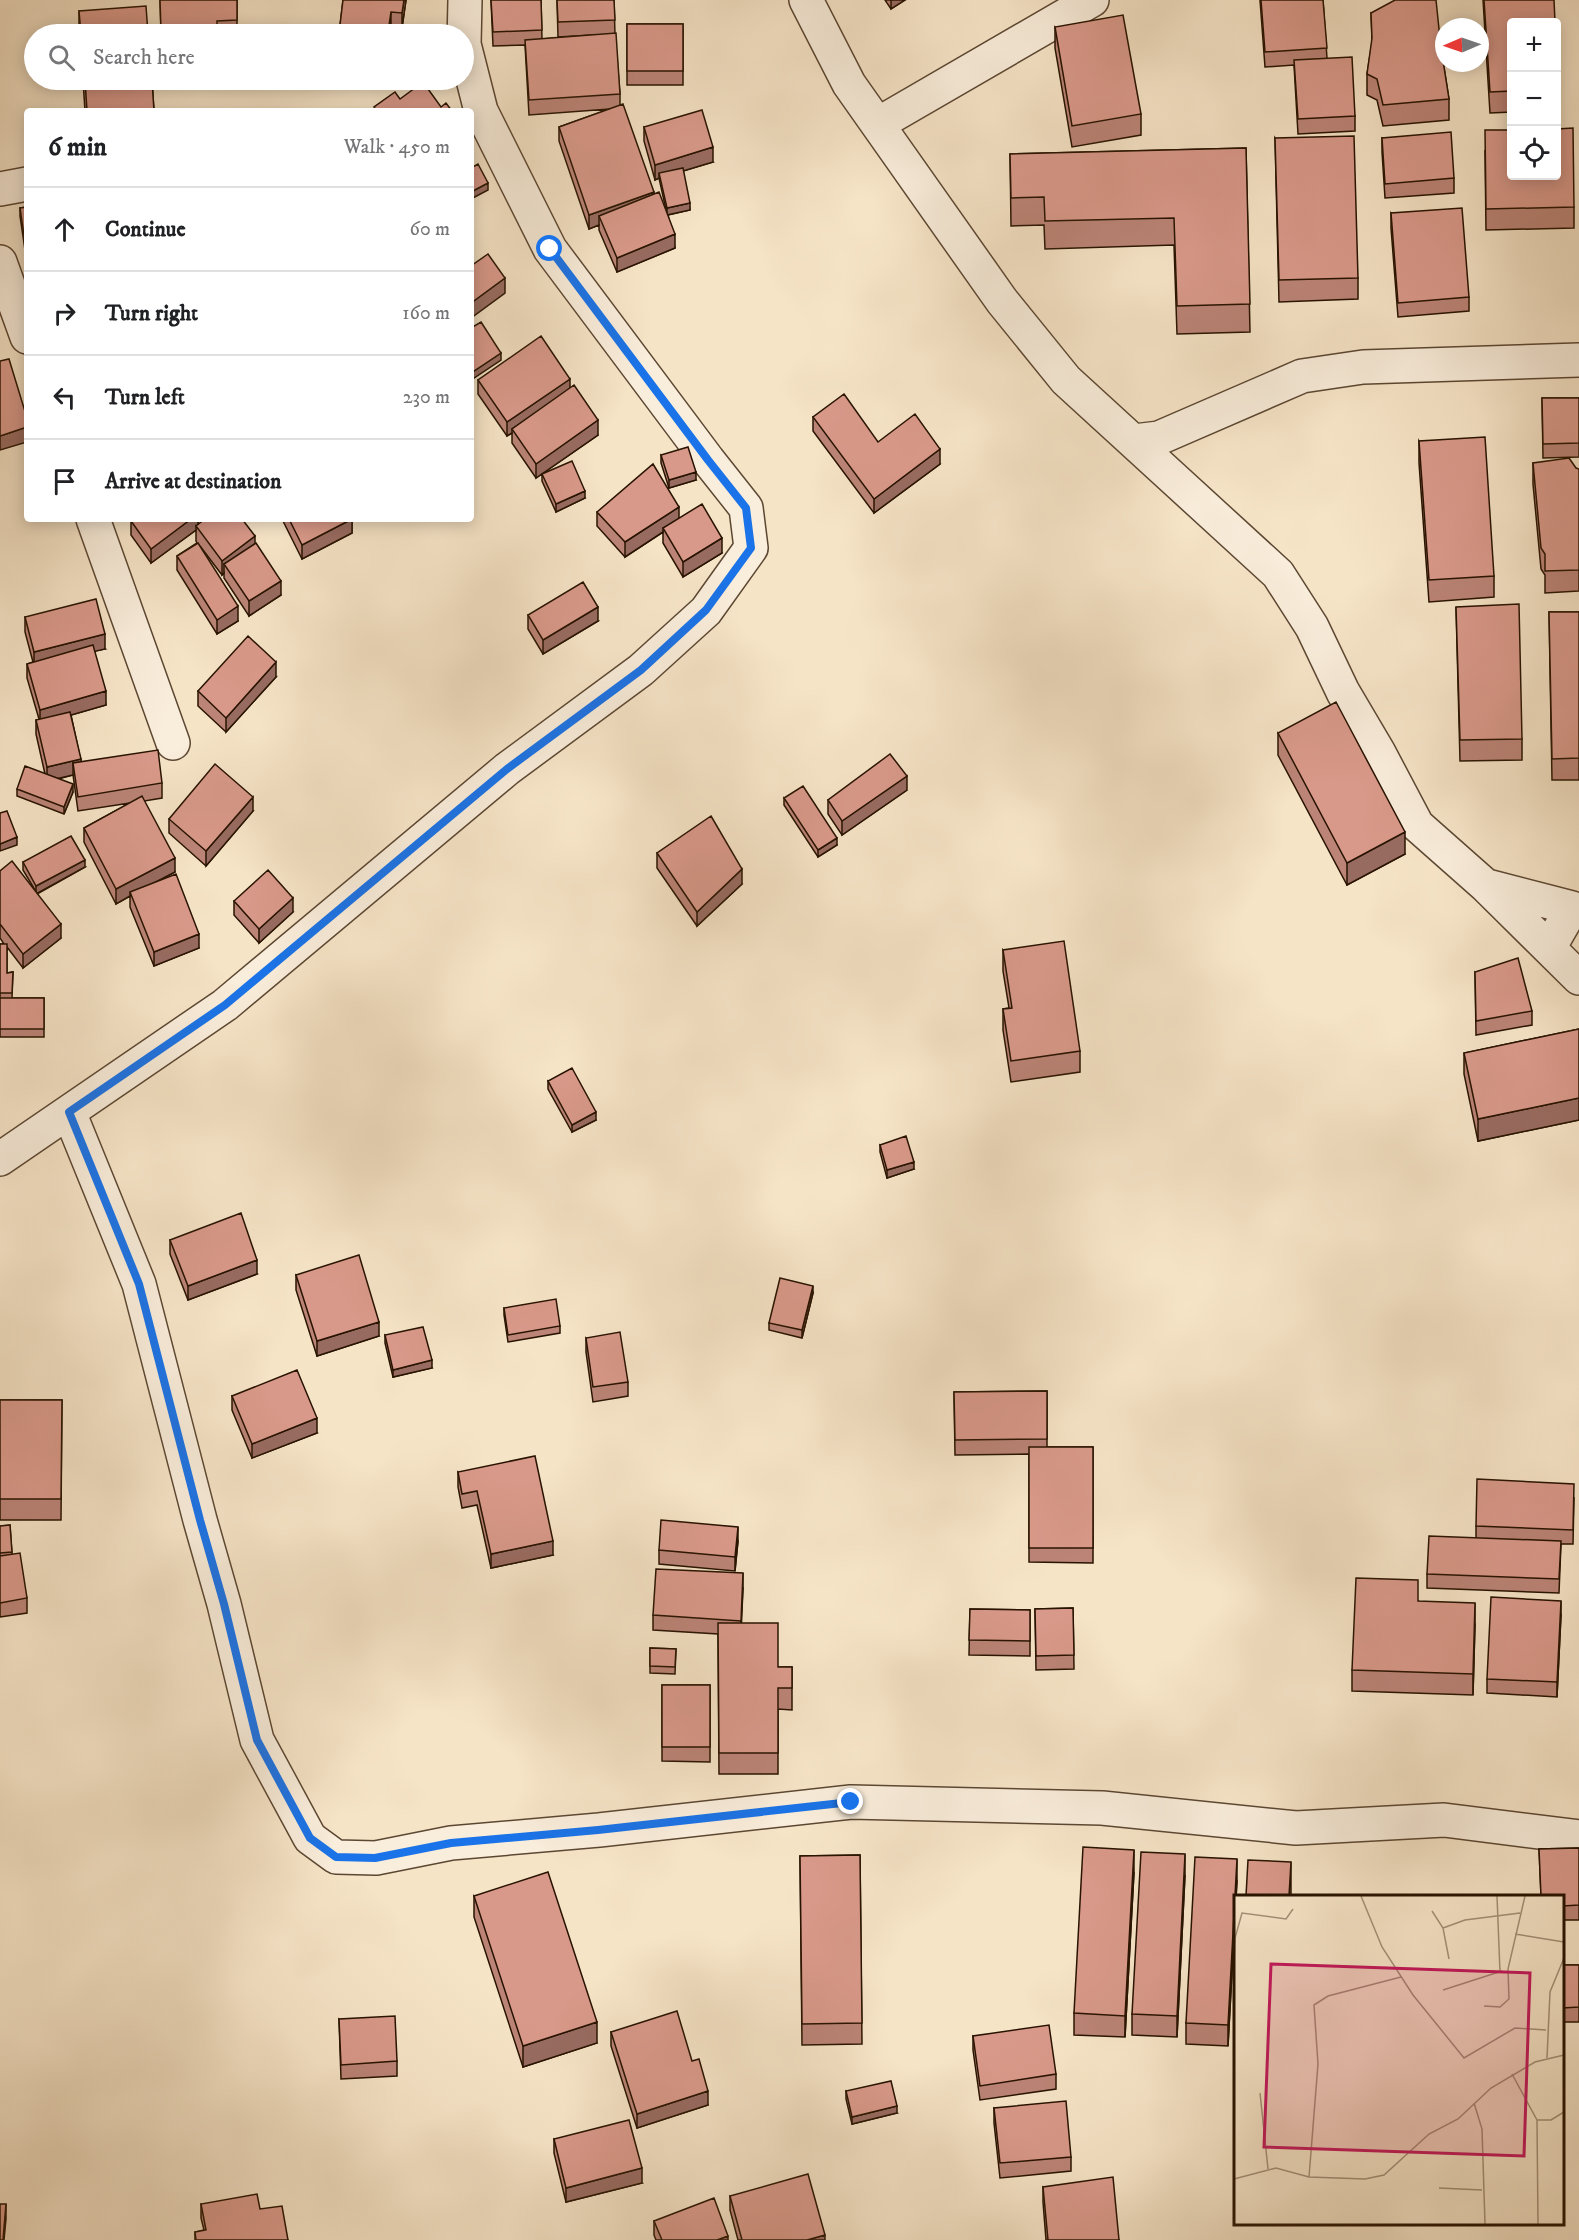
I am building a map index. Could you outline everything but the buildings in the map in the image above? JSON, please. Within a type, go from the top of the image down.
[{"type":"street","points":[[464,24],[465,0]]},
{"type":"street","points":[[806,0],[849,84],[1002,301],[1066,380],[1278,574],[1312,627],[1342,692],[1379,753],[1417,825],[1486,886],[1579,978]]},
{"type":"street","points":[[878,124],[1092,0]]},
{"type":"street","points":[[0,1159],[225,1005],[507,769],[641,670],[706,610],[751,548],[746,508],[550,249],[481,111],[474,83]]},
{"type":"street","points":[[0,189],[24,185]]},
{"type":"street","points":[[0,262],[24,328]]},
{"type":"street","points":[[1134,441],[1159,438],[1302,376],[1363,367],[1579,360]]},
{"type":"street","points":[[94,522],[172,743]]},
{"type":"street","points":[[1486,886],[1572,908],[1549,948]]},
{"type":"street","points":[[69,1112],[139,1284],[224,1604],[257,1740],[310,1838],[336,1857],[375,1858],[451,1843],[598,1830],[851,1802],[1102,1808],[1296,1828],[1444,1820],[1579,1837]]},
{"type":"route","points":[[550,249],[746,508],[751,548],[706,610],[641,670],[507,769],[225,1005],[69,1112],[139,1284],[224,1604],[257,1740],[310,1838],[336,1857],[375,1858],[451,1843],[598,1830],[699,1817],[851,1802]]}]
